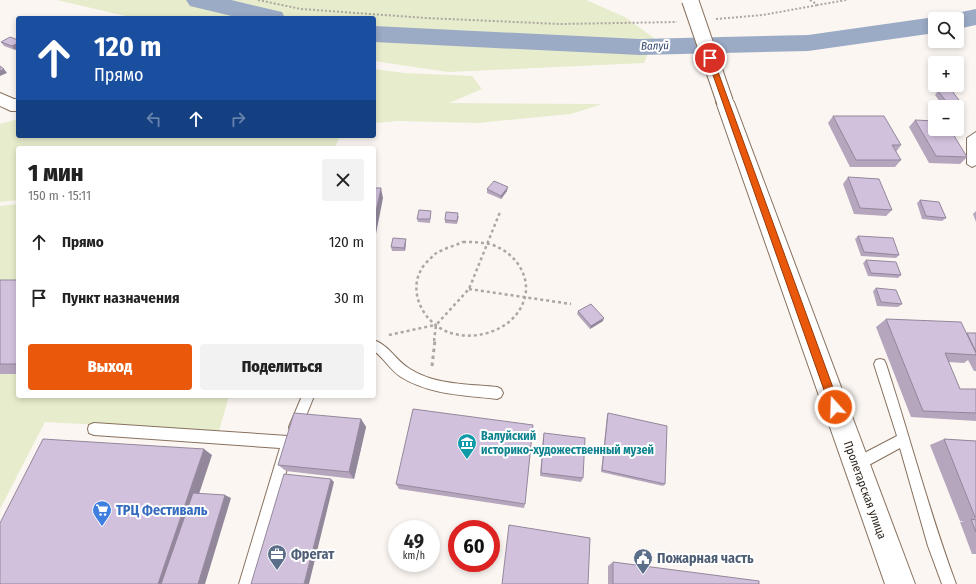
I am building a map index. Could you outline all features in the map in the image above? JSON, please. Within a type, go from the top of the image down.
[{"type":"main road","name":"Пролетарская улица","points":[[690,0],[725,102],[900,584]]},
{"type":"main road","points":[[0,98],[11,105],[16,105]]},
{"type":"lane","points":[[972,164],[971,138],[976,135]]},
{"type":"lane","points":[[378,341],[382,349],[404,371],[431,385],[497,393]]},
{"type":"lane","points":[[880,364],[904,439],[935,546],[949,584]]},
{"type":"lane","points":[[246,584],[288,442],[307,398]]},
{"type":"lane","points":[[94,429],[288,442]]},
{"type":"lane","points":[[856,466],[904,439]]},
{"type":"path","points":[[258,0],[301,9],[450,19],[560,24],[684,22]]},
{"type":"path","points":[[810,0],[818,5]]},
{"type":"path","points":[[716,19],[762,15],[846,0]]},
{"type":"path","points":[[378,341],[436,324],[469,289],[500,212]]},
{"type":"path","points":[[463,242],[487,244],[501,249],[519,264],[525,275],[527,286],[526,298],[514,317],[505,325],[494,331],[467,335],[454,333],[436,324],[422,311],[417,300],[415,289],[417,278],[422,268],[438,251],[463,242]]},
{"type":"path","points":[[469,289],[571,304]]},
{"type":"path","points":[[431,385],[436,324]]},
{"type":"green space","points":[[57,0],[586,0],[625,17],[654,38],[644,63],[448,72],[376,61],[376,16],[125,16]]},
{"type":"green space","points":[[376,69],[404,73],[472,76],[482,89],[449,103],[602,104],[571,114],[477,123],[399,121],[376,123]]},
{"type":"green space","points":[[16,120],[16,138],[340,138],[335,146],[16,146],[16,200],[0,202],[0,124]]},
{"type":"green space","points":[[16,204],[16,398],[228,398],[219,431],[45,422],[0,509],[0,206]]},
{"type":"building","points":[[10,37],[16,39],[16,44],[12,46],[1,42]]},
{"type":"building","points":[[939,92],[953,92],[959,100],[945,100]]},
{"type":"building","points":[[833,116],[884,116],[901,145],[892,145],[901,160],[856,160]]},
{"type":"building","points":[[915,120],[928,121],[928,136],[954,136],[967,157],[936,156]]},
{"type":"building","points":[[848,177],[879,179],[892,210],[860,208]]},
{"type":"building","points":[[494,181],[508,187],[501,196],[487,189]]},
{"type":"building","points":[[376,188],[381,188],[376,212]]},
{"type":"building","points":[[920,200],[939,202],[946,218],[926,216]]},
{"type":"building","points":[[419,210],[431,211],[430,219],[417,219]]},
{"type":"building","points":[[446,212],[458,213],[457,221],[445,220]]},
{"type":"building","points":[[858,236],[893,238],[899,255],[864,252]]},
{"type":"building","points":[[393,238],[406,239],[404,248],[391,247]]},
{"type":"building","points":[[866,260],[896,262],[901,275],[871,273]]},
{"type":"building","points":[[0,280],[16,280],[16,364],[0,364]]},
{"type":"building","points":[[876,288],[896,290],[902,304],[881,302]]},
{"type":"building","points":[[591,304],[604,318],[591,326],[578,311]]},
{"type":"building","points":[[886,319],[961,322],[976,355],[945,353],[960,389],[976,389],[976,413],[923,411]]},
{"type":"building","points":[[967,333],[976,333],[976,352]]},
{"type":"building","name":"Валуйский историко-художественный музей","points":[[413,409],[533,425],[525,504],[396,484]]},
{"type":"building","points":[[294,413],[361,419],[349,472],[278,465]]},
{"type":"building","points":[[608,413],[667,426],[665,484],[602,470]]},
{"type":"building","points":[[544,433],[585,438],[583,478],[541,473]]},
{"type":"building","name":"ТРЦ Фестиваль","points":[[43,439],[204,449],[158,584],[0,584],[0,523]]},
{"type":"building","points":[[944,439],[976,441],[976,517],[975,517]]},
{"type":"building","points":[[284,474],[331,479],[304,584],[251,584]]},
{"type":"building","points":[[193,493],[225,495],[198,584],[161,584]]},
{"type":"building","points":[[971,519],[976,520],[976,532]]},
{"type":"building","points":[[509,525],[590,538],[588,584],[502,584]]},
{"type":"building","name":"Пожарная часть","points":[[613,562],[759,581],[759,584],[613,584]]},
{"type":"waterway","name":"Валуй","points":[[199,0],[264,16]]},
{"type":"waterway","name":"Валуй","points":[[964,20],[976,17]]},
{"type":"waterway","name":"Валуй","points":[[376,34],[640,47],[808,43],[928,26]]},
{"type":"place","name":"Валуйский историко-художественный музей","points":[[467,460]]},
{"type":"place","name":"ТРЦ Фестиваль","points":[[102,527]]},
{"type":"place","name":"Фрегат","points":[[277,571]]},
{"type":"place","name":"Пожарная часть","points":[[643,575]]},
{"type":"route","points":[[710,58],[835,407]]}]
